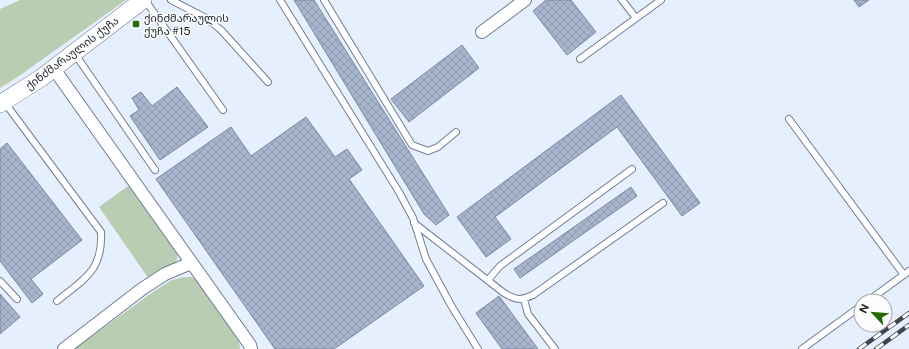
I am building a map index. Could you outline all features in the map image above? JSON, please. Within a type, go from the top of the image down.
[{"type":"main road","name":"ქინძმარაულის ქუჩა","points":[[2,103],[54,69],[144,0]]},
{"type":"street","points":[[482,32],[525,0]]},
{"type":"street","points":[[54,69],[250,345],[251,349]]},
{"type":"street","points":[[64,349],[142,289],[165,274],[191,263]]},
{"type":"lane","points":[[144,0],[223,110]]},
{"type":"lane","points":[[171,0],[214,24],[268,82]]},
{"type":"lane","points":[[280,0],[399,192],[414,222],[426,259],[452,307],[478,349]]},
{"type":"lane","points":[[324,0],[412,145],[428,151],[438,147],[456,132]]},
{"type":"lane","points":[[622,0],[636,18]]},
{"type":"lane","points":[[580,59],[662,0]]},
{"type":"lane","points":[[74,53],[155,170]]},
{"type":"lane","points":[[2,103],[101,232],[99,259],[94,269],[57,301]]},
{"type":"lane","points":[[790,119],[906,273],[879,293]]},
{"type":"lane","points":[[488,280],[500,266],[632,169]]},
{"type":"lane","points":[[414,222],[488,280],[514,298],[524,299],[533,295],[663,203]]},
{"type":"lane","points":[[0,281],[17,299]]},
{"type":"lane","points":[[524,299],[528,314],[555,349]]},
{"type":"lane","points":[[802,349],[853,312]]},
{"type":"green space","points":[[20,0],[126,0],[0,88],[0,9]]},
{"type":"green space","points":[[131,184],[178,254],[176,262],[149,279],[99,207]]},
{"type":"green space","points":[[192,277],[198,282],[239,340],[240,349],[74,349],[156,290],[172,280]]},
{"type":"building","points":[[294,0],[314,0],[449,215],[436,225],[424,214]]},
{"type":"building","points":[[546,0],[571,0],[596,32],[567,55],[533,11]]},
{"type":"building","points":[[854,0],[869,0],[859,7]]},
{"type":"building","points":[[462,45],[479,68],[409,122],[391,99]]},
{"type":"building","points":[[177,87],[208,127],[160,160],[130,116],[139,110],[132,98],[141,92],[152,106]]},
{"type":"building","points":[[621,95],[700,203],[682,216],[617,127],[495,217],[511,239],[486,257],[457,217]]},
{"type":"building","points":[[306,117],[335,157],[347,149],[362,170],[349,179],[424,286],[334,349],[275,349],[156,179],[231,127],[251,156]]},
{"type":"building","points":[[7,143],[82,240],[31,279],[43,294],[32,303],[0,261],[0,149]]},
{"type":"building","points":[[631,187],[637,196],[520,278],[514,269]]},
{"type":"building","points":[[0,294],[20,317],[0,334]]},
{"type":"building","points":[[499,296],[538,349],[502,349],[476,313]]},
{"type":"railway","points":[[859,349],[909,313]]},
{"type":"railway","points":[[876,349],[909,325]]},
{"type":"place","name":"ქინძმარაულის ქუჩა #15","points":[[136,24]]}]
